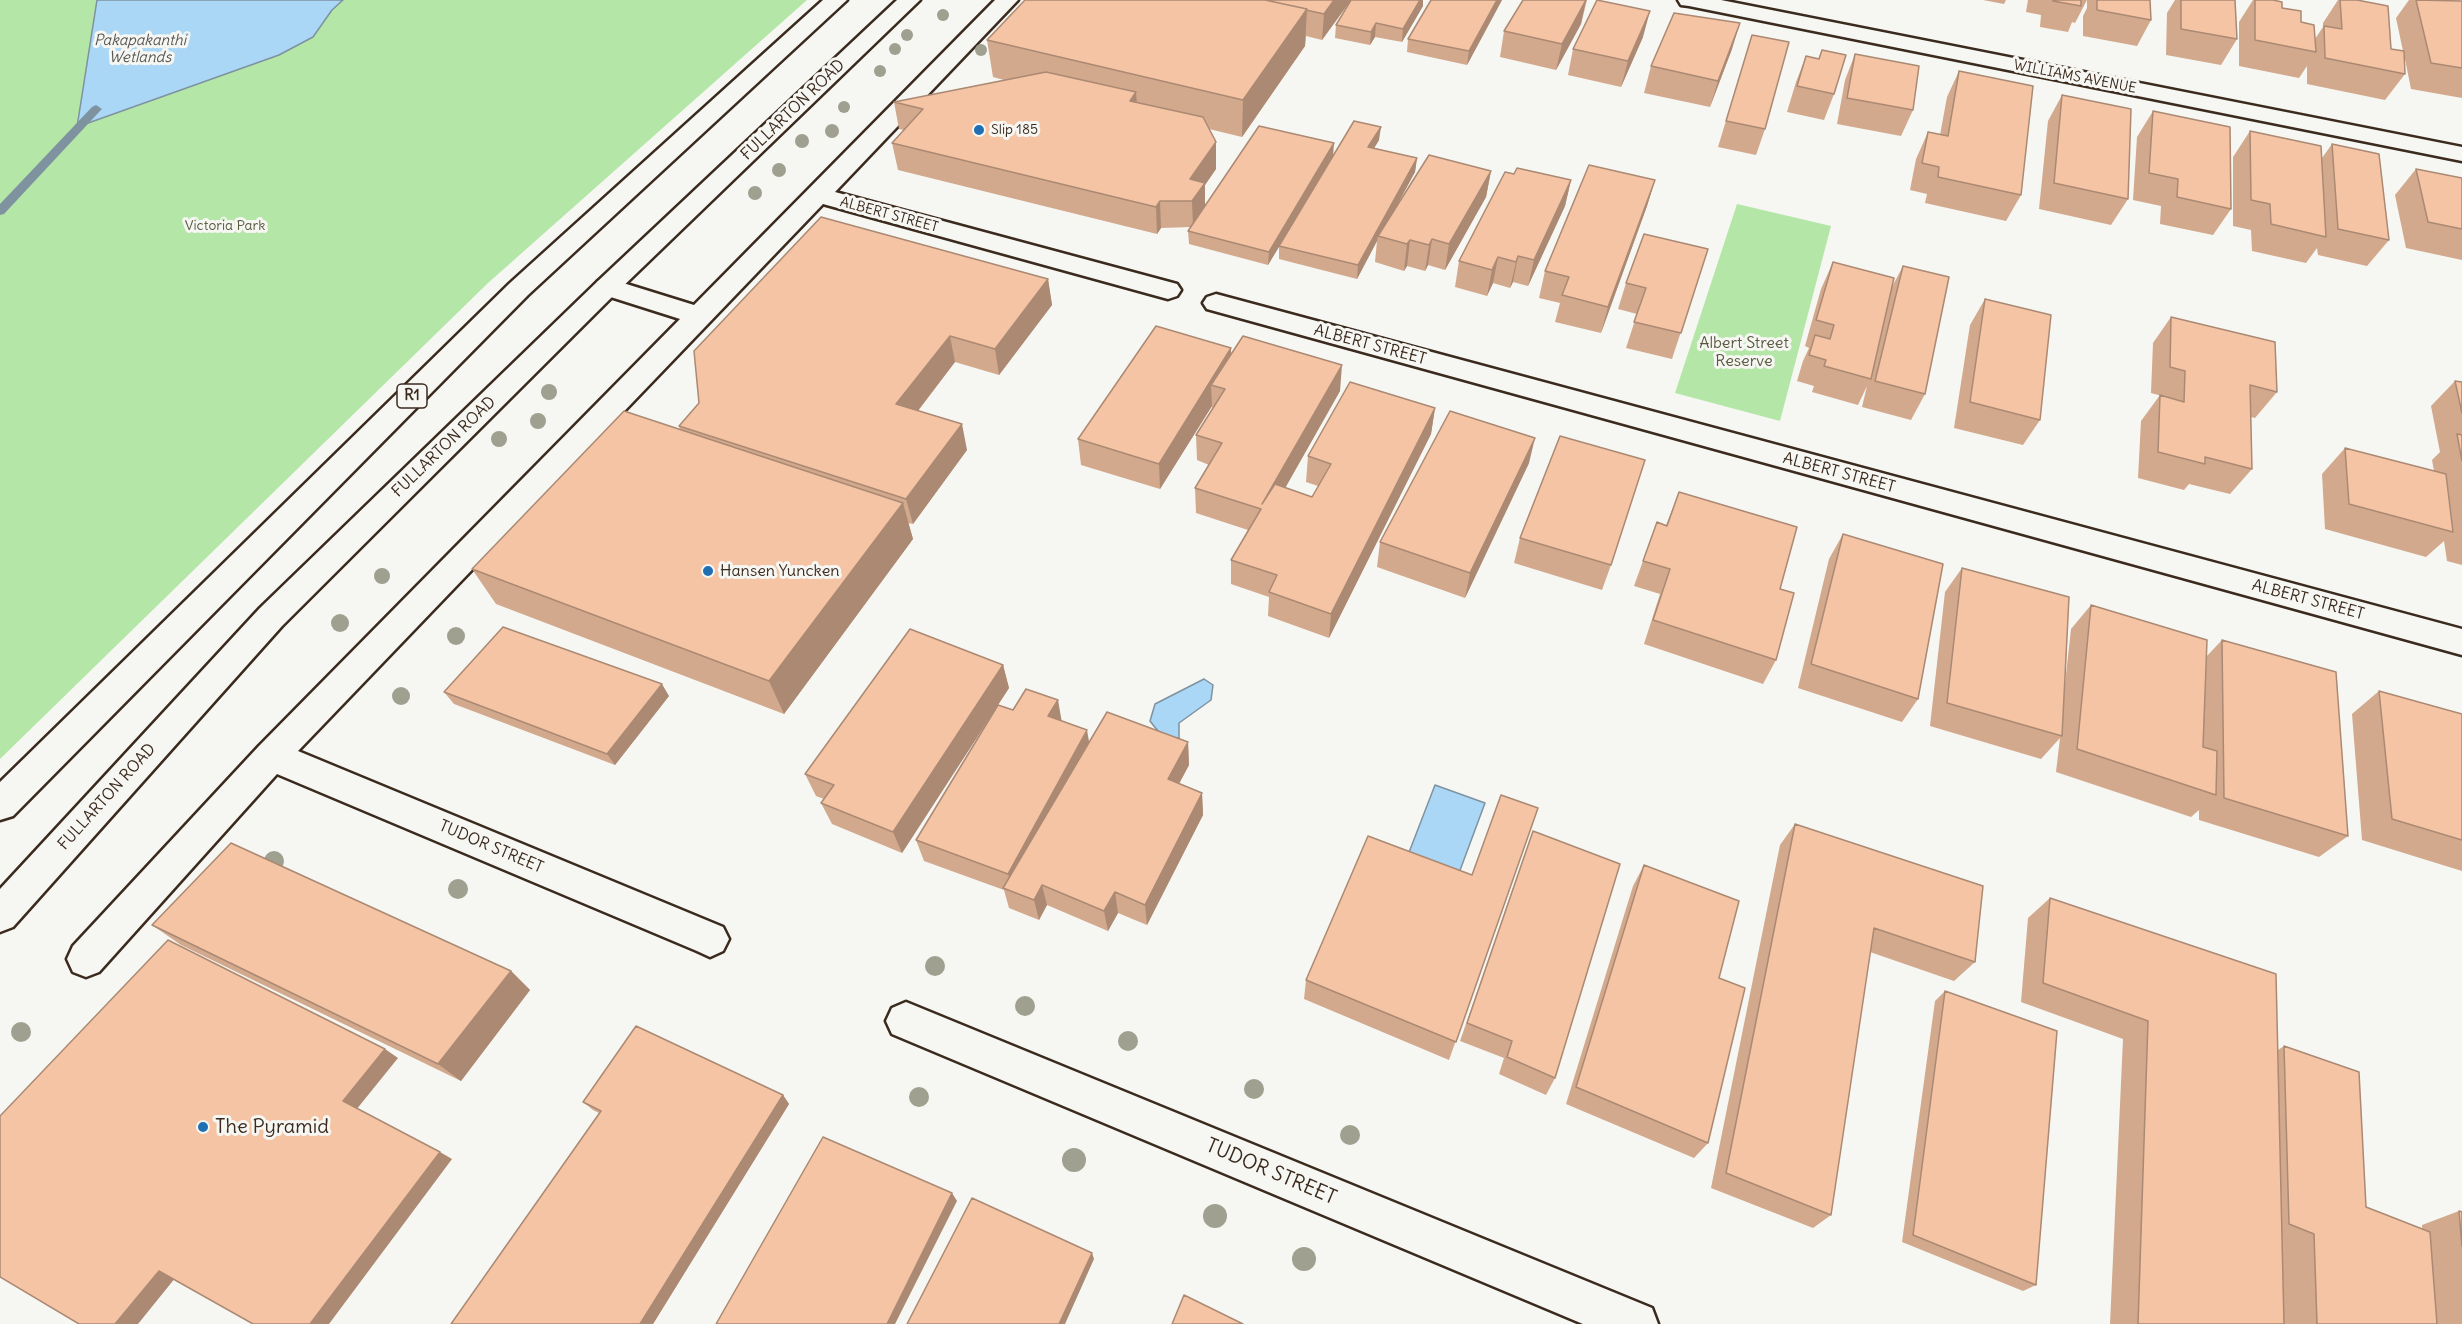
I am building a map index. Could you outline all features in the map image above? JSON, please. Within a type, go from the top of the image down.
[{"type":"main road","name":"R1","points":[[0,805],[519,290],[836,0]]},
{"type":"main road","name":"FULLARTON ROAD","points":[[0,915],[271,617],[607,287],[909,0]]},
{"type":"main road","points":[[87,959],[271,756],[1007,0]]},
{"type":"main road","name":"WILLIAMS AVENUE","points":[[1689,0],[2462,154]]},
{"type":"main road","name":"ALBERT STREET","points":[[819,195],[1168,290]]},
{"type":"main road","points":[[607,287],[700,316]]},
{"type":"main road","name":"ALBERT STREET","points":[[1215,303],[2462,642]]},
{"type":"main road","name":"TUDOR STREET","points":[[271,756],[710,939]]},
{"type":"main road","name":"TUDOR STREET","points":[[906,1021],[1636,1324]]},
{"type":"green space","name":"Victoria Park","points":[[0,0],[807,0],[488,283],[0,759]]},
{"type":"green space","name":"Albert Street Reserve","points":[[1737,204],[1831,226],[1780,421],[1675,393]]},
{"type":"water","name":"Pakapakanthi Wetlands","points":[[97,0],[343,0],[332,10],[313,37],[279,55],[77,127]]},
{"type":"water","points":[[1204,679],[1213,685],[1211,700],[1179,723],[1179,738],[1169,737],[1156,729],[1150,721],[1155,704]]},
{"type":"water","points":[[1435,785],[1485,803],[1459,873],[1408,855]]},
{"type":"building","points":[[1025,0],[1265,0],[1307,9],[1243,100],[987,40]]},
{"type":"building","points":[[1265,0],[1334,0],[1324,14]]},
{"type":"building","points":[[1351,0],[1420,0],[1403,29],[1376,23],[1371,32],[1336,25]]},
{"type":"building","points":[[1431,0],[1497,0],[1469,51],[1408,39]]},
{"type":"building","points":[[1523,0],[1586,0],[1562,44],[1504,31]]},
{"type":"building","points":[[1597,0],[1650,11],[1628,61],[1573,49]]},
{"type":"building","points":[[2081,0],[2081,6],[2053,1]]},
{"type":"building","points":[[2097,0],[2150,0],[2151,20],[2097,10]]},
{"type":"building","points":[[2181,0],[2235,0],[2237,39],[2181,29]]},
{"type":"building","points":[[2255,0],[2282,2],[2282,8],[2301,11],[2301,22],[2314,25],[2316,52],[2255,40]]},
{"type":"building","points":[[2340,0],[2357,0],[2388,6],[2391,49],[2404,51],[2405,74],[2325,58],[2324,26],[2342,29]]},
{"type":"building","points":[[2416,0],[2462,1],[2462,68],[2431,63]]},
{"type":"building","points":[[1674,13],[1740,23],[1718,81],[1651,66]]},
{"type":"building","points":[[1752,35],[1789,42],[1765,129],[1726,121]]},
{"type":"building","points":[[1822,50],[1846,55],[1834,94],[1797,86],[1806,56],[1819,59]]},
{"type":"building","points":[[1855,54],[1919,66],[1913,110],[1847,98]]},
{"type":"building","points":[[1959,71],[2033,86],[2021,195],[1938,177],[1939,167],[1922,163],[1928,132],[1948,136]]},
{"type":"building","points":[[1046,72],[1136,92],[1130,101],[1203,117],[1216,142],[1190,179],[1205,183],[1192,201],[1160,201],[1156,207],[892,143],[923,109],[894,102]]},
{"type":"building","points":[[2062,95],[2131,109],[2128,199],[2054,183]]},
{"type":"building","points":[[2153,111],[2230,127],[2231,209],[2177,197],[2178,179],[2149,173]]},
{"type":"building","points":[[1354,121],[1381,127],[1368,147],[1417,158],[1358,265],[1279,246]]},
{"type":"building","points":[[1259,126],[1334,143],[1269,252],[1188,231]]},
{"type":"building","points":[[2250,131],[2321,146],[2326,237],[2271,224],[2270,204],[2251,200]]},
{"type":"building","points":[[2332,144],[2379,154],[2389,240],[2338,229]]},
{"type":"building","points":[[1429,155],[1491,171],[1449,244],[1432,239],[1429,245],[1410,240],[1407,244],[1378,236]]},
{"type":"building","points":[[1589,165],[1655,180],[1608,307],[1562,295],[1569,277],[1545,271]]},
{"type":"building","points":[[1517,168],[1571,180],[1534,260],[1518,256],[1516,262],[1498,257],[1492,270],[1459,261],[1505,172],[1514,174]]},
{"type":"building","points":[[2416,169],[2462,178],[2462,229],[2428,222]]},
{"type":"building","points":[[821,217],[1048,279],[995,349],[950,336],[896,404],[962,424],[906,499],[679,426],[699,403],[694,351]]},
{"type":"building","points":[[1644,234],[1708,249],[1681,333],[1634,322],[1646,288],[1626,283]]},
{"type":"building","points":[[1833,262],[1894,278],[1871,379],[1824,366],[1826,360],[1809,355],[1815,335],[1830,339],[1834,325],[1816,320]]},
{"type":"building","points":[[1903,266],[1949,277],[1925,394],[1875,381]]},
{"type":"building","points":[[1985,299],[2051,315],[2040,420],[1970,402]]},
{"type":"building","points":[[2171,317],[2275,342],[2277,392],[2250,385],[2252,469],[2205,457],[2205,464],[2158,452],[2160,395],[2184,402],[2185,371],[2170,367]]},
{"type":"building","points":[[1156,326],[1231,348],[1159,464],[1078,439]]},
{"type":"building","points":[[1243,336],[1342,365],[1262,504],[1275,484],[1312,497],[1331,464],[1308,456],[1350,382],[1435,408],[1331,614],[1269,592],[1277,575],[1231,560],[1261,509],[1195,488],[1222,443],[1196,435],[1225,389],[1211,385]]},
{"type":"building","points":[[2455,381],[2462,382],[2462,413]]},
{"type":"building","name":"Hansen Yuncken","points":[[624,411],[903,503],[769,681],[472,569]]},
{"type":"building","points":[[1450,411],[1535,438],[1470,573],[1380,542]]},
{"type":"building","points":[[2457,434],[2462,435],[2462,461]]},
{"type":"building","points":[[1560,436],[1645,460],[1611,565],[1520,538]]},
{"type":"building","points":[[2345,448],[2446,474],[2453,532],[2349,504]]},
{"type":"building","points":[[1679,492],[1797,527],[1780,589],[1794,593],[1776,660],[1653,620],[1670,569],[1643,561],[1657,522],[1667,526]]},
{"type":"building","points":[[1843,534],[1943,564],[1918,699],[1811,664]]},
{"type":"building","points":[[1962,568],[2069,597],[2062,736],[1947,703]]},
{"type":"building","points":[[2091,605],[2207,640],[2203,747],[2217,751],[2216,795],[2077,749]]},
{"type":"building","points":[[503,627],[662,684],[607,754],[444,692]]},
{"type":"building","points":[[910,629],[1003,665],[893,832],[821,803],[834,785],[805,774]]},
{"type":"building","points":[[2222,640],[2336,672],[2348,836],[2224,798]]},
{"type":"building","points":[[1026,689],[1058,700],[1048,716],[1087,730],[1008,874],[916,840],[998,705],[1013,710]]},
{"type":"building","points":[[2379,691],[2462,714],[2462,840],[2392,819]]},
{"type":"building","points":[[1107,712],[1188,742],[1168,779],[1202,793],[1145,905],[1115,892],[1104,911],[1042,885],[1034,900],[1003,888]]},
{"type":"building","points":[[1501,795],[1538,808],[1456,1042],[1306,980],[1368,836],[1472,875]]},
{"type":"building","points":[[1795,824],[1983,886],[1975,962],[1874,928],[1831,1215],[1726,1173]]},
{"type":"building","points":[[1533,831],[1620,864],[1555,1078],[1507,1057],[1512,1041],[1467,1023]]},
{"type":"building","points":[[231,843],[511,971],[438,1064],[152,925]]},
{"type":"building","points":[[1644,865],[1739,901],[1719,978],[1745,988],[1708,1143],[1576,1087]]},
{"type":"building","points":[[2050,898],[2276,974],[2284,1324],[2138,1324],[2148,1021],[2043,983]]},
{"type":"building","name":"The Pyramid","points":[[168,940],[385,1049],[343,1101],[440,1152],[310,1324],[253,1324],[159,1271],[115,1324],[79,1324],[0,1277],[0,1116]]},
{"type":"building","points":[[1945,991],[2057,1031],[2036,1285],[1913,1235]]},
{"type":"building","points":[[636,1026],[783,1095],[640,1324],[451,1324],[601,1111],[583,1102]]},
{"type":"building","points":[[2284,1046],[2359,1072],[2366,1207],[2430,1232],[2437,1324],[2317,1324],[2314,1234],[2289,1224]]},
{"type":"building","points":[[823,1137],[952,1193],[887,1324],[716,1324]]},
{"type":"building","points":[[972,1198],[1092,1253],[1059,1324],[907,1324]]},
{"type":"building","points":[[2459,1211],[2462,1212],[2462,1246]]},
{"type":"building","points":[[1184,1295],[1243,1324],[1172,1324]]},
{"type":"waterway","points":[[0,211],[96,109]]},
{"type":"place","name":"Slip 185","points":[[979,130]]},
{"type":"place","name":"Hansen Yuncken","points":[[708,571]]},
{"type":"place","name":"The Pyramid","points":[[203,1127]]}]
